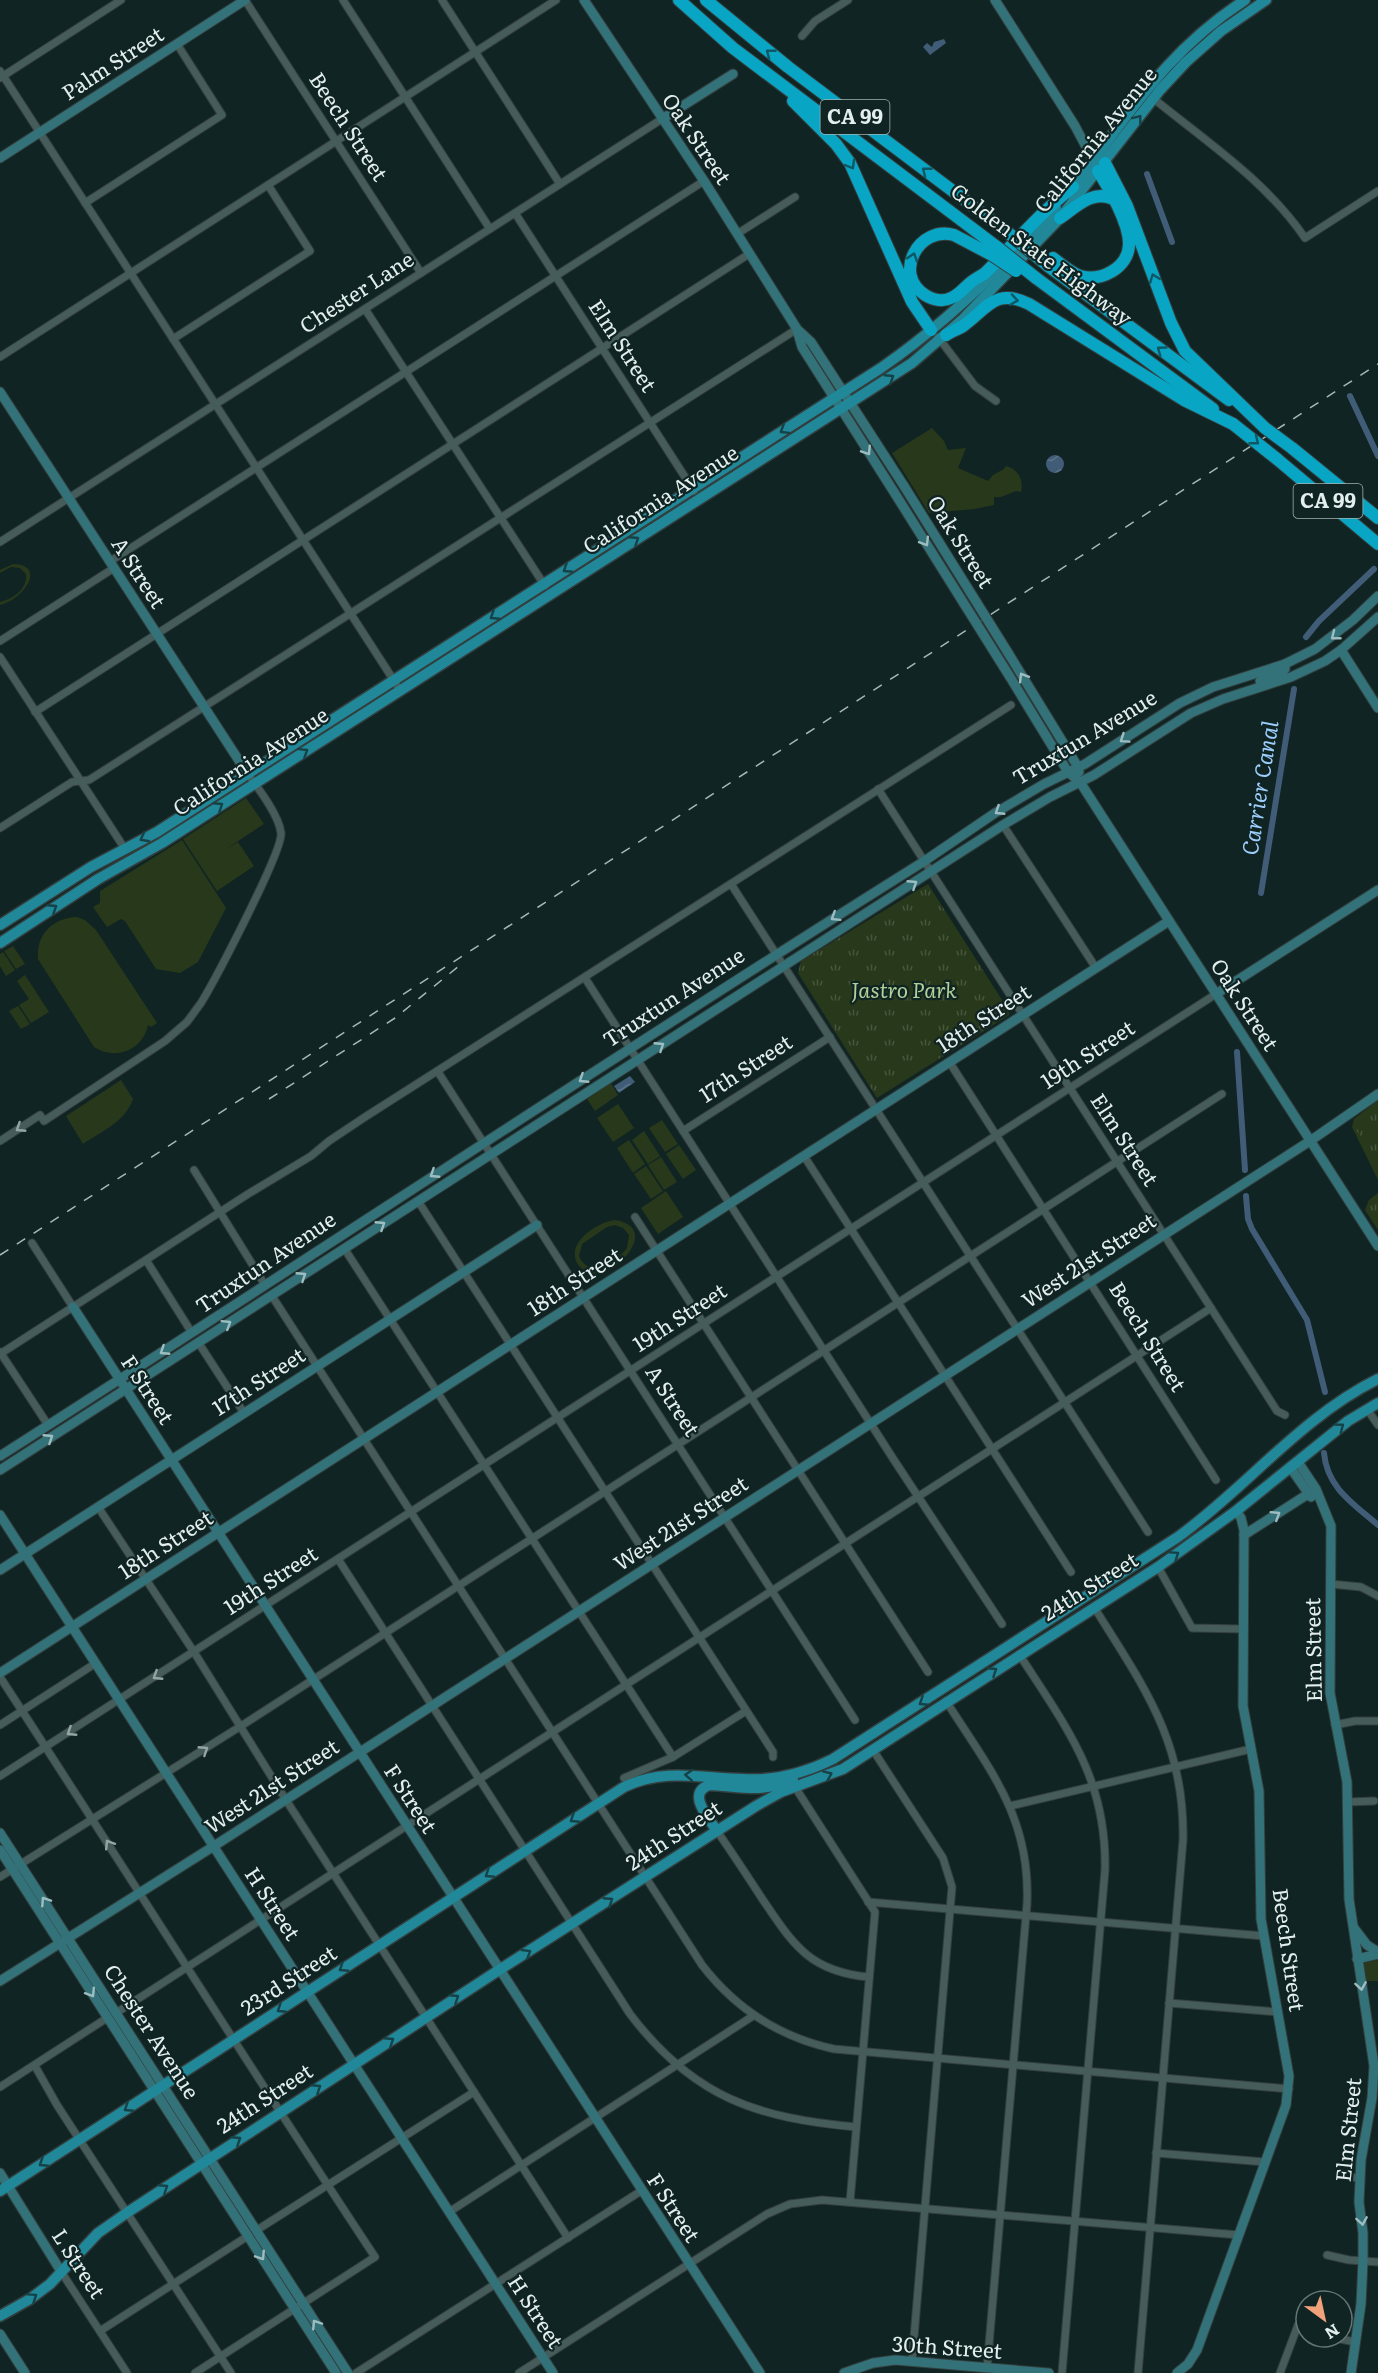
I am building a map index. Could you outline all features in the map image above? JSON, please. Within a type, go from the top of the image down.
[{"type":"highway","name":"Golden State Highway","points":[[679,0],[753,63],[995,251],[1065,299],[1189,397]]},
{"type":"highway","name":"Golden State Highway","points":[[706,0],[788,67],[1006,231],[1213,382]]},
{"type":"highway","points":[[753,63],[844,153],[856,174],[912,302],[939,334],[962,327],[992,302],[1016,298],[1189,397]]},
{"type":"highway","points":[[1050,262],[1088,277],[1104,276],[1116,269],[1125,258],[1129,244],[1124,224],[1099,164]]},
{"type":"highway","points":[[1099,164],[1127,206],[1179,340],[1185,351],[1213,382]]},
{"type":"highway","points":[[995,251],[954,235],[940,233],[922,242],[914,251],[910,264],[912,278],[924,295],[939,300],[954,297],[984,273],[1072,187]]},
{"type":"highway","points":[[1060,218],[1094,196],[1106,195],[1113,199]]},
{"type":"highway","name":"CA 99","points":[[1213,382],[1265,428],[1378,518]]},
{"type":"highway","name":"CA 99","points":[[1189,397],[1233,424],[1378,544]]},
{"type":"main road","name":"California Avenue","points":[[1,939],[162,843],[898,372],[1060,218],[1099,164],[1146,88],[1181,50],[1208,26],[1245,0]]},
{"type":"main road","points":[[1221,31],[1224,22],[1252,0]]},
{"type":"main road","name":"California Avenue","points":[[0,925],[157,832],[897,357],[939,334],[947,316],[1023,245],[1072,187],[1099,164],[1186,62],[1221,31],[1266,0]]},
{"type":"main road","points":[[1186,62],[1188,54],[1208,33],[1208,26]]},
{"type":"main road","points":[[1154,99],[1153,90],[1176,63],[1181,50]]},
{"type":"main road","points":[[947,316],[984,273]]},
{"type":"main road","name":"24th Street","points":[[599,1803],[630,1784],[661,1775],[756,1779],[787,1776],[809,1770],[848,1750],[1178,1537],[1328,1410],[1378,1379]]},
{"type":"main road","name":"24th Street","points":[[0,2316],[40,2292],[62,2273],[98,2233],[128,2212],[717,1830],[770,1797],[834,1773],[873,1750],[1019,1654],[1158,1567],[1236,1511],[1348,1421],[1378,1403]]},
{"type":"main road","points":[[1236,1511],[1237,1498],[1254,1481],[1258,1469]]},
{"type":"main road","points":[[717,1830],[698,1801],[698,1794],[702,1789],[709,1785],[745,1789],[777,1785],[809,1770]]},
{"type":"main road","name":"23rd Street","points":[[4,2188],[599,1803]]},
{"type":"street","points":[[121,0],[1,75],[400,690]]},
{"type":"street","name":"Palm Street","points":[[0,158],[245,0]]},
{"type":"street","name":"Beech Street","points":[[245,0],[421,273]]},
{"type":"street","points":[[343,0],[490,229]]},
{"type":"street","points":[[442,0],[560,184]]},
{"type":"street","points":[[0,357],[556,0]]},
{"type":"street","name":"Oak Street","points":[[584,0],[704,181],[797,329],[811,342],[904,486],[1078,767],[1080,782]]},
{"type":"street","points":[[802,36],[815,21],[848,0]]},
{"type":"street","points":[[995,0],[1099,164]]},
{"type":"street","points":[[85,203],[222,114],[177,44]]},
{"type":"street","name":"Chester Lane","points":[[0,542],[733,74]]},
{"type":"street","points":[[1154,99],[1262,187],[1288,215],[1305,238],[1378,191]]},
{"type":"street","points":[[0,641],[256,468],[704,181]]},
{"type":"street","points":[[172,339],[310,251],[268,185]]},
{"type":"street","points":[[737,234],[795,198]]},
{"type":"street","name":"Elm Street","points":[[515,213],[699,499]]},
{"type":"street","points":[[35,712],[749,254]]},
{"type":"street","points":[[365,309],[550,595]]},
{"type":"street","points":[[0,828],[72,782],[89,780],[797,329]]},
{"type":"street","name":"Oak Street","points":[[797,329],[802,347],[1068,772],[1080,782],[1378,1246]]},
{"type":"street","points":[[939,334],[975,386],[996,401]]},
{"type":"street","name":"A Street","points":[[0,392],[247,773]]},
{"type":"street","name":"Truxtun Avenue","points":[[0,1456],[483,1142],[923,862],[995,813],[1078,767],[1164,712],[1199,693],[1286,664],[1330,640],[1378,596]]},
{"type":"street","name":"Truxtun Avenue","points":[[0,1470],[1003,825],[1121,759],[1191,713],[1223,699],[1291,677],[1325,661],[1378,617]]},
{"type":"street","points":[[1341,650],[1378,708]]},
{"type":"street","points":[[0,657],[125,849]]},
{"type":"street","points":[[1191,713],[1207,700],[1220,694],[1282,673],[1286,669],[1286,664]]},
{"type":"street","points":[[48,1425],[0,1354],[1011,705]]},
{"type":"street","points":[[0,1141],[40,1115],[44,1121],[165,1041],[190,1019],[208,992],[270,867],[282,836],[280,824],[247,773]]},
{"type":"street","name":"Elm Street","points":[[878,789],[1277,1412],[1285,1415]]},
{"type":"street","points":[[1003,825],[1096,968]]},
{"type":"street","points":[[731,884],[1148,1532]]},
{"type":"street","name":"19th Street","points":[[0,1776],[1378,890]]},
{"type":"street","name":"18th Street","points":[[0,1675],[1169,921]]},
{"type":"street","points":[[585,978],[870,1424],[1002,1624]]},
{"type":"street","name":"17th Street","points":[[683,1131],[830,1037]]},
{"type":"street","name":"Beech Street","points":[[950,1063],[1216,1480]]},
{"type":"street","name":"A Street","points":[[438,1072],[855,1720]]},
{"type":"street","points":[[0,1877],[241,1726],[1222,1094]]},
{"type":"street","name":"West 21st Street","points":[[0,1981],[945,1376],[1310,1141],[1378,1094]]},
{"type":"street","points":[[804,1156],[1071,1572]]},
{"type":"street","points":[[194,1170],[265,1285],[259,1304]]},
{"type":"street","points":[[418,1201],[773,1752],[773,1757]]},
{"type":"street","points":[[635,1217],[928,1672]]},
{"type":"street","name":"17th Street","points":[[0,1570],[537,1225]]},
{"type":"street","points":[[336,1254],[338,1246],[350,1236],[351,1227]]},
{"type":"street","name":"F Street","points":[[32,1243],[760,2373]]},
{"type":"street","points":[[345,1248],[673,1757]]},
{"type":"street","points":[[146,1260],[192,1333]]},
{"type":"street","points":[[279,1276],[272,1289],[272,1296],[713,1979],[738,2004],[753,2016],[780,2031],[806,2042],[834,2049],[1290,2089]]},
{"type":"street","points":[[116,2013],[1211,1308]]},
{"type":"street","points":[[198,1342],[244,1413]]},
{"type":"street","points":[[1367,1409],[1378,1425]]},
{"type":"street","points":[[1294,1464],[1308,1494],[1327,1514]]},
{"type":"street","name":"Elm Street","points":[[1294,1464],[1316,1489],[1331,1526],[1330,1693],[1346,1768],[1348,1882],[1376,2083],[1355,2177],[1364,2233],[1364,2261],[1352,2373]]},
{"type":"street","points":[[1244,1535],[1308,1494]]},
{"type":"street","points":[[98,1507],[241,1726],[286,1800],[568,2238]]},
{"type":"street","name":"Beech Street","points":[[1177,2373],[1188,2364],[1197,2350],[1290,2089],[1260,1911],[1259,1791],[1243,1706],[1244,1535],[1243,1523],[1236,1511]]},
{"type":"street","name":"H Street","points":[[0,1515],[553,2373]]},
{"type":"street","points":[[338,1559],[630,2014],[653,2042],[677,2065],[710,2088],[760,2111],[795,2121],[856,2127]]},
{"type":"street","points":[[1158,1567],[1192,1628],[1243,1629]]},
{"type":"street","points":[[1331,1584],[1361,1587],[1378,1596]]},
{"type":"street","points":[[1094,1607],[1155,1708],[1170,1742],[1177,1767],[1183,1821],[1176,1928],[1137,2373]]},
{"type":"street","points":[[1019,1654],[1073,1738],[1094,1786],[1105,1838],[1101,1922],[1062,2373]]},
{"type":"street","points":[[0,1725],[96,1663]]},
{"type":"street","points":[[0,1675],[94,1819],[232,2040],[375,2257],[195,2373]]},
{"type":"street","points":[[946,1701],[1011,1806],[1024,1853],[1028,1888],[987,2368]]},
{"type":"street","points":[[624,1778],[673,1757],[746,1711]]},
{"type":"street","points":[[1335,1725],[1355,1721],[1378,1721]]},
{"type":"street","points":[[1011,1806],[1251,1749]]},
{"type":"street","points":[[873,1750],[943,1858],[950,1876],[951,1909],[912,2361]]},
{"type":"street","points":[[795,1787],[875,1912],[850,2202]]},
{"type":"street","points":[[1347,1802],[1374,1801]]},
{"type":"street","points":[[717,1830],[796,1947],[814,1962],[833,1971],[869,1977]]},
{"type":"street","name":"Chester Avenue","points":[[0,1833],[16,1867],[64,1941],[116,2013],[159,2088],[206,2161],[257,2230],[348,2373]]},
{"type":"street","name":"Chester Avenue","points":[[0,1850],[16,1867]]},
{"type":"street","points":[[868,1902],[1264,1936]]},
{"type":"street","points":[[1354,1928],[1367,1945],[1378,1953]]},
{"type":"street","name":"Chester Avenue","points":[[64,1941],[107,2018],[159,2088]]},
{"type":"street","points":[[1357,1959],[1378,1953]]},
{"type":"street","points":[[1169,2003],[1278,2012]]},
{"type":"street","points":[[449,2211],[753,2016]]},
{"type":"street","points":[[0,2087],[107,2018]]},
{"type":"street","points":[[35,2066],[231,2373]]},
{"type":"street","points":[[229,2207],[236,2209],[257,2230],[474,2092]]},
{"type":"street","points":[[1156,2153],[1265,2162]]},
{"type":"street","name":"Chester Avenue","points":[[206,2161],[229,2207],[336,2373]]},
{"type":"street","name":"L Street","points":[[0,2173],[4,2188],[128,2373]]},
{"type":"street","points":[[356,2373],[641,2191]]},
{"type":"street","points":[[519,2373],[779,2208],[812,2200],[1239,2235]]},
{"type":"street","points":[[100,2331],[248,2236]]},
{"type":"street","points":[[1326,2255],[1349,2260],[1378,2262]]},
{"type":"street","points":[[0,2334],[25,2373]]},
{"type":"street","points":[[1280,2373],[1294,2336]]},
{"type":"street","name":"30th Street","points":[[844,2373],[873,2363],[912,2361],[1049,2373]]},
{"type":"green space","points":[[798,427],[789,437],[559,584],[552,585]]},
{"type":"green space","points":[[932,428],[944,441],[948,450],[966,448],[958,468],[988,481],[1006,466],[1010,467],[1019,476],[1022,483],[1021,492],[1016,491],[1001,497],[994,497],[994,505],[929,513],[892,453]]},
{"type":"green space","points":[[13,564],[29,570],[28,583],[17,597],[0,605],[0,602],[19,592],[25,584],[26,574],[20,568],[11,567],[0,573],[0,570]]},
{"type":"green space","points":[[521,605],[510,615],[406,681],[403,680]]},
{"type":"green space","points":[[388,690],[367,707],[290,755],[303,745]]},
{"type":"green space","points":[[246,798],[264,824],[226,849],[238,842],[254,866],[217,891],[183,839]]},
{"type":"green space","points":[[182,840],[226,908],[198,962],[180,973],[156,969],[125,921],[121,919],[107,927],[93,907],[100,903],[100,891]]},
{"type":"green space","name":"Jastro Park","points":[[928,884],[1009,1011],[1009,1015],[877,1098],[798,973],[801,961]]},
{"type":"green space","points":[[77,917],[85,920],[96,930],[157,1023],[151,1027],[148,1025],[141,1041],[127,1051],[111,1053],[94,1047],[38,959],[40,942],[47,929],[60,921]]},
{"type":"green space","points":[[13,946],[25,964],[16,969],[4,951]]},
{"type":"green space","points":[[3,952],[15,970],[6,976],[0,966],[0,954]]},
{"type":"green space","points":[[25,975],[49,1012],[31,1023],[19,1005],[29,999],[17,981]]},
{"type":"green space","points":[[18,1006],[30,1024],[21,1029],[9,1011]]},
{"type":"green space","points":[[121,1080],[133,1099],[129,1107],[119,1120],[83,1144],[66,1116]]},
{"type":"green space","points":[[611,1083],[618,1095],[595,1111],[587,1099]]},
{"type":"green space","points":[[1378,1100],[1378,1180],[1352,1127],[1354,1119]]},
{"type":"green space","points":[[1378,1102],[1378,1173],[1356,1129],[1355,1120]]},
{"type":"green space","points":[[618,1104],[634,1128],[613,1142],[597,1118]]},
{"type":"green space","points":[[662,1120],[678,1144],[665,1152],[649,1128]]},
{"type":"green space","points":[[644,1131],[660,1156],[648,1164],[632,1140]]},
{"type":"green space","points":[[629,1140],[645,1164],[633,1173],[617,1148]]},
{"type":"green space","points":[[679,1145],[696,1170],[683,1179],[666,1154]]},
{"type":"green space","points":[[661,1157],[677,1182],[664,1190],[648,1165]]},
{"type":"green space","points":[[646,1166],[663,1191],[651,1199],[634,1174]]},
{"type":"green space","points":[[666,1191],[683,1217],[658,1234],[641,1208]]},
{"type":"green space","points":[[1378,1193],[1378,1230],[1365,1210],[1369,1200]]},
{"type":"green space","points":[[615,1220],[628,1224],[634,1232],[635,1241],[630,1251],[613,1267],[602,1272],[587,1272],[577,1263],[576,1248],[586,1234]],"holes":[[[615,1225],[623,1228],[629,1235],[627,1248],[616,1259],[596,1268],[583,1263],[579,1256],[582,1244],[607,1227]]]},
{"type":"green space","points":[[1378,1960],[1378,1981],[1364,1981],[1363,1963]]},
{"type":"water","points":[[944,39],[946,43],[930,55],[923,47],[927,43],[932,47],[934,42]]},
{"type":"water","points":[[1051,455],[1059,455],[1064,460],[1062,471],[1051,473],[1046,468],[1046,460]]},
{"type":"water","points":[[630,1076],[635,1082],[619,1093],[614,1086]]},
{"type":"waterway","points":[[1147,174],[1172,242]]},
{"type":"waterway","points":[[1350,396],[1378,456]]},
{"type":"waterway","name":"Carrier Canal","points":[[1306,637],[1319,621],[1374,569]]},
{"type":"waterway","name":"Carrier Canal","points":[[1261,893],[1294,689]]},
{"type":"waterway","points":[[1237,1052],[1245,1170]]},
{"type":"waterway","name":"Carrier Canal","points":[[1246,1196],[1248,1219],[1252,1229],[1307,1320],[1325,1392]]},
{"type":"waterway","name":"Carrier Canal","points":[[1324,1453],[1326,1465],[1336,1486],[1378,1525]]},
{"type":"railway","points":[[0,1255],[1378,364]]},
{"type":"railway","points":[[269,1099],[395,1018],[459,966]]}]
